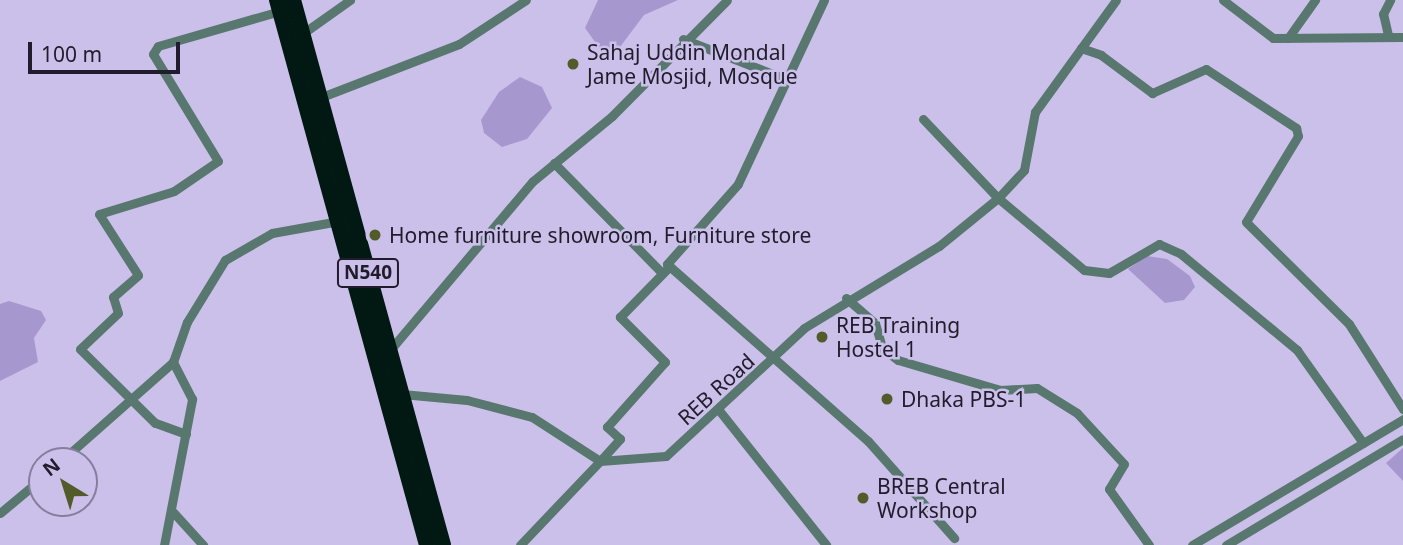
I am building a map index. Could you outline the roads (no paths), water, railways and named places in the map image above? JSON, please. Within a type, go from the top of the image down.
[{"type":"highway","name":"N540","points":[[293,0],[443,545]]},
{"type":"highway","name":"N540","points":[[278,5],[427,545]]},
{"type":"street","points":[[302,34],[350,0]]},
{"type":"street","points":[[319,98],[459,44],[526,0]]},
{"type":"street","points":[[390,350],[554,163],[612,116],[683,39],[727,0]]},
{"type":"street","points":[[520,545],[620,439],[607,427],[666,362],[620,317],[670,266],[738,184],[783,78],[824,0]]},
{"type":"street","name":"REB Road","points":[[600,461],[666,456],[846,298],[939,246],[998,198],[1024,170],[1035,111],[1116,0]]},
{"type":"street","points":[[1223,0],[1273,38],[1388,35],[1403,37]]},
{"type":"street","points":[[1287,38],[1315,0]]},
{"type":"street","points":[[1388,35],[1382,14],[1390,0]]},
{"type":"street","points":[[186,434],[155,423],[129,401],[80,349],[118,313],[113,297],[138,275],[99,214],[174,191],[218,161],[153,54],[175,38],[278,5]]},
{"type":"street","points":[[683,39],[783,78]]},
{"type":"street","points":[[1081,48],[1101,55],[1152,93],[1206,69],[1296,128],[1298,136],[1246,222],[1349,324],[1403,409]]},
{"type":"street","points":[[923,119],[998,198],[1097,275],[1168,244],[1297,350],[1363,443]]},
{"type":"street","points":[[554,163],[662,273]]},
{"type":"street","points":[[77,447],[173,362],[187,322],[225,260],[272,233],[339,222]]},
{"type":"street","points":[[670,266],[868,441],[954,538]]},
{"type":"street","points":[[846,298],[875,323],[882,348],[898,360],[1000,390],[1037,388],[1077,413],[1124,464],[1108,489],[1149,545]]},
{"type":"street","points":[[164,545],[173,512],[192,388],[173,362]]},
{"type":"street","points":[[402,394],[467,400],[532,417],[600,461]]},
{"type":"street","points":[[718,409],[826,545]]},
{"type":"street","points":[[1192,545],[1403,419]]},
{"type":"street","points":[[1226,545],[1403,439]]},
{"type":"street","points":[[0,513],[28,490]]},
{"type":"street","points":[[173,512],[203,545]]},
{"type":"place","name":"Sahaj Uddin Mondal Jame Mosjid, Mosque","points":[[573,64]]},
{"type":"place","name":"Home furniture showroom, Furniture store","points":[[375,235]]},
{"type":"place","name":"REB Training Hostel 1","points":[[822,337]]},
{"type":"place","name":"Dhaka PBS-1","points":[[887,399]]},
{"type":"place","name":"BREB Central Workshop","points":[[863,498]]}]
